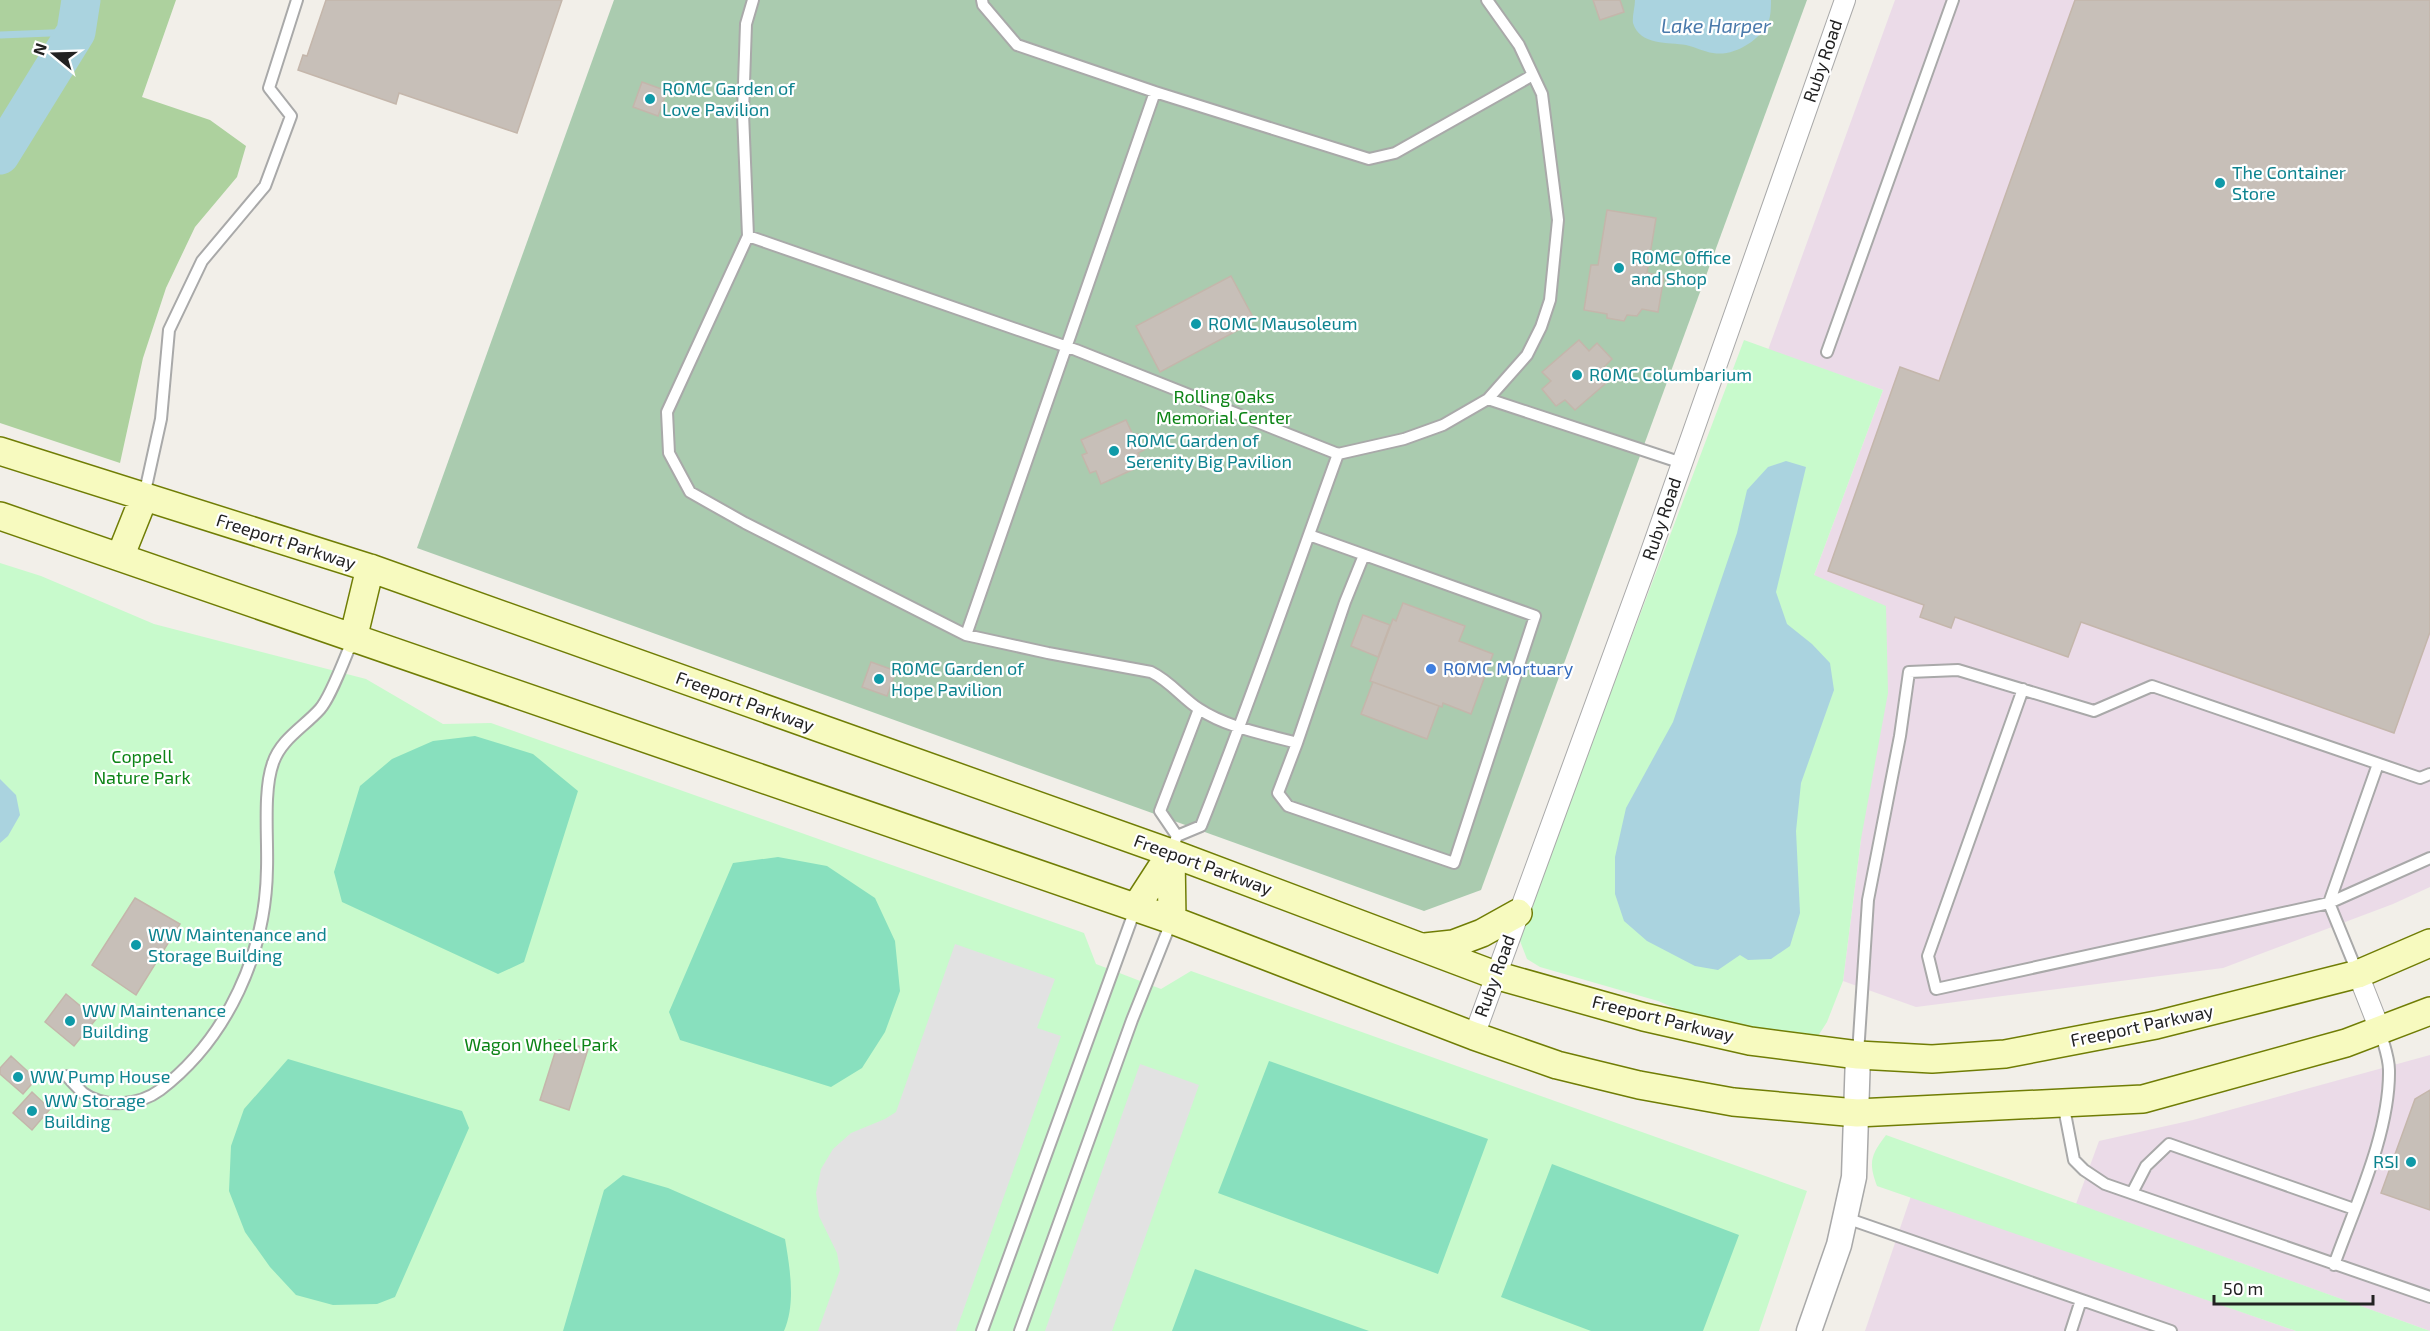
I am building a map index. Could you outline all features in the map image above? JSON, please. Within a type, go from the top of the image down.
[{"type":"main road","name":"Freeport Parkway","points":[[0,451],[370,568],[1174,844],[1422,948],[1495,975],[1644,1017],[1750,1041],[1858,1055],[1932,1059],[2005,1054],[2156,1025],[2358,974],[2430,943]]},
{"type":"main road","points":[[120,557],[144,497]]},
{"type":"main road","points":[[0,516],[1136,907],[1474,1036],[1557,1065],[1639,1085],[1733,1102],[1857,1113],[2143,1099],[2346,1043],[2430,1011]]},
{"type":"main road","points":[[353,639],[370,568]]},
{"type":"main road","points":[[1136,907],[1174,844]]},
{"type":"main road","points":[[1172,920],[1174,844]]},
{"type":"main road","points":[[1422,948],[1453,944],[1482,933],[1518,913]]},
{"type":"street","name":"Ruby Road","points":[[1474,1036],[1682,463],[1845,0]]},
{"type":"street","points":[[2358,974],[2380,1030]]},
{"type":"street","points":[[1809,1331],[1846,1218],[1854,1177],[1858,1055]]},
{"type":"lane","points":[[144,497],[161,419],[169,330],[202,261],[265,186],[291,116],[269,88],[297,0]]},
{"type":"lane","points":[[753,0],[746,24],[743,113],[748,236],[667,412],[669,453],[690,492],[745,523],[966,635],[1151,672],[1168,682],[1199,709],[1238,727],[1297,743]]},
{"type":"lane","points":[[982,0],[983,5],[1017,45],[1155,92],[1370,159],[1395,153],[1533,75]]},
{"type":"lane","points":[[748,236],[1065,347],[1338,454],[1414,435],[1443,424],[1488,399],[1527,355],[1541,327],[1550,300],[1558,220],[1542,94],[1519,45],[1487,0]]},
{"type":"lane","points":[[1827,352],[1953,0]]},
{"type":"lane","points":[[966,635],[1155,92]]},
{"type":"lane","points":[[1488,399],[1682,463]]},
{"type":"lane","points":[[1199,709],[1160,811],[1174,844],[1201,826],[1338,454]]},
{"type":"lane","points":[[1309,535],[1535,616],[1454,863],[1288,806],[1278,794],[1345,602],[1364,555]]},
{"type":"lane","points":[[67,1077],[84,1093],[97,1100],[126,1104],[149,1098],[171,1082],[208,1043],[251,965],[258,938],[267,890],[267,787],[273,762],[290,735],[321,708],[353,639]]},
{"type":"lane","points":[[1858,1055],[1869,900],[1900,736],[1909,672],[1958,670],[2094,711],[2152,686],[2420,778],[2430,774]]},
{"type":"lane","points":[[2023,689],[1928,956],[1936,989],[2329,903],[2430,858]]},
{"type":"lane","points":[[2358,974],[2329,903],[2378,764]]},
{"type":"lane","points":[[982,1331],[1136,907]]},
{"type":"lane","points":[[1020,1331],[1132,1020],[1172,920]]},
{"type":"lane","points":[[2334,1265],[2380,1136],[2387,1101],[2390,1068],[2380,1030]]},
{"type":"lane","points":[[2062,1103],[2074,1160],[2084,1170],[2106,1184],[2430,1297]]},
{"type":"lane","points":[[2132,1193],[2146,1166],[2169,1144],[2354,1209]]},
{"type":"lane","points":[[1846,1218],[2172,1331]]},
{"type":"lane","points":[[2071,1331],[2081,1300]]},
{"type":"shaded area","points":[[1895,0],[2430,0],[2430,887],[2393,904],[2223,968],[1916,1007],[1843,981],[1861,839],[1814,575],[1883,390],[1768,350]]},
{"type":"shaded area","points":[[955,944],[1055,979],[1037,1028],[1061,1036],[956,1331],[818,1331],[840,1270],[837,1253],[819,1216],[816,1193],[821,1169],[833,1149],[851,1133],[896,1112]]},
{"type":"shaded area","points":[[2430,1055],[2430,1331],[2076,1204],[2099,1141],[2193,1120]]},
{"type":"shaded area","points":[[1140,1064],[1199,1085],[1112,1331],[1045,1331]]},
{"type":"shaded area","points":[[1911,1196],[2296,1331],[1865,1331]]},
{"type":"green space","points":[[0,0],[176,0],[142,97],[210,120],[246,146],[237,177],[195,227],[166,288],[143,358],[120,463],[0,423]]},
{"type":"green space","name":"Rolling Oaks Memorial Center","points":[[614,0],[1807,0],[1481,890],[1424,911],[417,548]]},
{"type":"green space","points":[[1744,340],[1883,390],[1814,575],[1886,606],[1888,693],[1861,839],[1843,981],[1827,1022],[1818,1036],[1784,1034],[1695,1017],[1658,1001],[1540,967],[1527,959],[1520,941],[1540,879]]},
{"type":"green space","name":"Wagon Wheel Park","points":[[0,563],[41,576],[154,624],[366,679],[443,724],[491,723],[1084,933],[1096,964],[1161,989],[1191,971],[1807,1191],[1759,1331],[0,1331]]},
{"type":"green space","points":[[475,736],[533,754],[578,791],[524,962],[498,974],[342,902],[334,872],[360,786],[392,759],[433,741]]},
{"type":"green space","points":[[778,857],[827,866],[875,898],[895,941],[900,991],[885,1032],[862,1068],[831,1087],[680,1040],[669,1012],[733,863]]},
{"type":"green space","points":[[288,1059],[462,1111],[469,1128],[395,1297],[377,1304],[333,1305],[296,1295],[270,1267],[245,1232],[229,1191],[231,1146],[244,1109]]},
{"type":"green space","points":[[1269,1061],[1488,1139],[1438,1274],[1218,1193]]},
{"type":"green space","points":[[1886,1135],[2430,1331],[2296,1331],[1877,1186],[1872,1171],[1872,1159]]},
{"type":"green space","points":[[1552,1164],[1739,1235],[1703,1331],[1591,1331],[1501,1297]]},
{"type":"green space","points":[[623,1175],[668,1188],[785,1239],[791,1297],[784,1331],[563,1331],[604,1190]]},
{"type":"green space","points":[[1195,1269],[1369,1331],[1172,1331]]},
{"type":"water","name":"Lake Harper","points":[[1635,0],[1771,0],[1771,12],[1768,23],[1758,36],[1737,50],[1721,54],[1686,45],[1656,42],[1642,36],[1633,23]]},
{"type":"water","points":[[1786,461],[1806,467],[1776,592],[1787,624],[1812,644],[1830,663],[1834,690],[1801,783],[1796,831],[1800,913],[1790,946],[1771,959],[1748,960],[1740,955],[1718,970],[1695,966],[1647,941],[1624,921],[1615,894],[1615,857],[1626,808],[1673,722],[1737,533],[1747,490],[1768,467]]},
{"type":"water","points":[[0,779],[16,795],[20,815],[8,836],[0,843]]},
{"type":"building","points":[[326,0],[562,0],[517,133],[399,93],[396,104],[298,70],[303,55],[307,56]]},
{"type":"building","points":[[1593,0],[1620,0],[1624,12],[1600,20]]},
{"type":"building","name":"The Container Store","points":[[2075,0],[2430,0],[2430,632],[2394,733],[2081,622],[2068,657],[1955,617],[1951,628],[1920,617],[1924,605],[1828,571],[1900,367],[1939,381]]},
{"type":"building","name":"ROMC Garden of Love Pavilion","points":[[642,82],[667,91],[658,116],[633,107]]},
{"type":"building","name":"ROMC Office and Shop","points":[[1607,210],[1656,218],[1647,273],[1664,276],[1658,312],[1642,309],[1637,316],[1627,315],[1624,321],[1607,318],[1607,314],[1584,310],[1591,265],[1598,265]]},
{"type":"building","name":"ROMC Mausoleum","points":[[1231,276],[1255,321],[1160,372],[1136,326]]},
{"type":"building","name":"ROMC Columbarium","points":[[1579,340],[1589,351],[1597,343],[1612,359],[1604,367],[1612,378],[1575,410],[1565,400],[1556,406],[1542,389],[1551,381],[1542,372]]},
{"type":"building","name":"ROMC Garden of Serenity Big Pavilion","points":[[1126,420],[1133,435],[1137,434],[1144,450],[1138,453],[1143,465],[1101,484],[1096,471],[1090,473],[1082,455],[1087,453],[1081,440]]},
{"type":"building","name":"ROMC Mortuary","points":[[1403,603],[1465,626],[1459,641],[1493,654],[1471,714],[1443,703],[1442,707],[1370,681],[1393,619],[1396,621]]},
{"type":"building","points":[[1363,615],[1390,625],[1378,657],[1351,646]]},
{"type":"building","name":"ROMC Garden of Hope Pavilion","points":[[871,662],[896,671],[887,696],[862,687]]},
{"type":"building","points":[[1373,682],[1439,706],[1427,739],[1361,714]]},
{"type":"building","name":"WW Maintenance and Storage Building","points":[[135,898],[180,924],[136,995],[92,965]]},
{"type":"building","name":"WW Maintenance Building","points":[[66,994],[96,1019],[74,1046],[45,1022]]},
{"type":"building","points":[[559,1040],[588,1049],[569,1110],[540,1100]]},
{"type":"building","name":"WW Pump House","points":[[11,1056],[36,1079],[23,1094],[0,1074],[0,1068]]},
{"type":"building","name":"RSI","points":[[2430,1090],[2430,1210],[2381,1193],[2415,1099]]},
{"type":"building","name":"WW Storage Building","points":[[32,1092],[50,1109],[32,1130],[13,1113]]},
{"type":"waterway","points":[[0,155],[76,32],[81,0]]},
{"type":"waterway","points":[[0,35],[76,32]]},
{"type":"place","name":"ROMC Garden of Love Pavilion","points":[[650,99]]},
{"type":"place","name":"The Container Store","points":[[2220,183]]},
{"type":"place","name":"ROMC Office and Shop","points":[[1619,268]]},
{"type":"place","name":"ROMC Mausoleum","points":[[1196,324]]},
{"type":"place","name":"ROMC Columbarium","points":[[1577,375]]},
{"type":"place","name":"ROMC Garden of Serenity Big Pavilion","points":[[1114,451]]},
{"type":"place","name":"ROMC Mortuary","points":[[1431,669]]},
{"type":"place","name":"ROMC Garden of Hope Pavilion","points":[[879,679]]},
{"type":"place","name":"WW Maintenance and Storage Building","points":[[136,945]]},
{"type":"place","name":"WW Maintenance Building","points":[[70,1021]]},
{"type":"place","name":"WW Pump House","points":[[18,1077]]},
{"type":"place","name":"WW Storage Building","points":[[32,1111]]},
{"type":"place","name":"RSI","points":[[2411,1162]]},
{"type":"park label","name":"Coppell Nature Park","points":[[142,768]]}]
